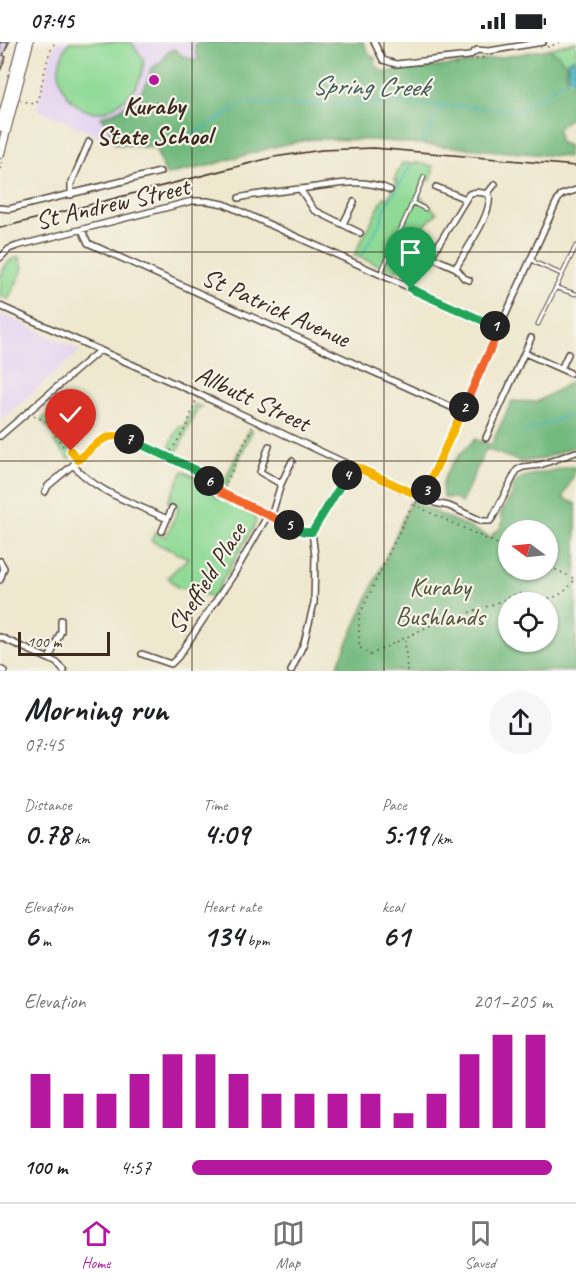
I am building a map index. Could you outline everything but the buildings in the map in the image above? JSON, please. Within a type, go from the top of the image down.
[{"type":"main road","points":[[1,156],[2,131],[22,42]]},
{"type":"main road","points":[[2,131],[29,42]]},
{"type":"street","points":[[374,42],[383,60],[391,64],[469,56],[477,50],[489,51],[543,42]]},
{"type":"street","points":[[476,42],[477,50]]},
{"type":"street","points":[[70,195],[71,184],[89,142]]},
{"type":"street","points":[[0,208],[70,195],[160,172]]},
{"type":"street","points":[[239,198],[348,181],[379,184],[390,190]]},
{"type":"street","points":[[487,194],[495,184]]},
{"type":"street","points":[[436,187],[466,199]]},
{"type":"street","points":[[300,189],[310,207],[360,233]]},
{"type":"street","points":[[423,494],[561,195],[576,190]]},
{"type":"street","points":[[418,275],[469,194],[475,192],[487,194]]},
{"type":"street","points":[[456,268],[488,209],[490,201],[487,194]]},
{"type":"street","name":"St Andrew Street","points":[[0,258],[9,249],[17,246],[192,201],[207,201],[224,204],[500,328]]},
{"type":"street","points":[[343,224],[354,202]]},
{"type":"street","name":"St Patrick Avenue","points":[[82,230],[88,243],[462,412]]},
{"type":"street","points":[[431,256],[456,268],[464,278],[469,280]]},
{"type":"street","name":"Allbutt Street","points":[[0,306],[194,392],[405,491],[423,494],[435,503],[449,506],[482,521],[490,521],[517,470],[540,465],[576,452]]},
{"type":"street","points":[[486,438],[531,338]]},
{"type":"street","points":[[0,436],[100,350]]},
{"type":"street","points":[[525,353],[570,373]]},
{"type":"street","points":[[561,369],[568,354]]},
{"type":"street","points":[[45,492],[106,437],[120,435],[201,473],[222,493],[304,532],[312,532]]},
{"type":"street","points":[[269,446],[260,472],[281,484]]},
{"type":"street","points":[[270,516],[292,461]]},
{"type":"street","points":[[76,462],[84,477],[96,486],[167,519]]},
{"type":"street","points":[[291,671],[304,643],[314,603],[315,556],[312,532],[352,465]]},
{"type":"street","points":[[162,531],[172,508]]},
{"type":"street","name":"Sheffield Place","points":[[142,654],[171,664],[178,657],[270,516]]},
{"type":"street","points":[[0,561],[4,568],[0,580]]},
{"type":"street","points":[[49,658],[61,631],[61,620]]},
{"type":"street","points":[[0,637],[49,658],[64,671]]},
{"type":"lane","points":[[381,275],[424,177]]},
{"type":"lane","points":[[413,203],[425,209]]},
{"type":"lane","points":[[538,324],[576,246]]},
{"type":"lane","points":[[531,259],[561,274]]},
{"type":"lane","points":[[557,288],[576,294]]},
{"type":"path","points":[[17,105],[20,100],[37,103],[55,42]]},
{"type":"path","points":[[0,169],[1,156]]},
{"type":"path","points":[[166,456],[187,426],[197,402],[192,396],[194,392]]},
{"type":"path","points":[[29,411],[34,418],[46,421],[63,446],[71,451],[76,462]]},
{"type":"path","points":[[222,493],[255,420]]},
{"type":"path","points":[[430,499],[412,504],[360,616],[359,647],[370,655],[429,626],[494,604],[518,593],[539,600],[556,597],[569,589],[576,579],[558,571]]},
{"type":"path","points":[[412,504],[498,544]]},
{"type":"path","points":[[405,639],[407,671]]},
{"type":"shaded area","name":"Kuraby State School","points":[[57,42],[260,42],[271,139],[163,168],[155,148],[115,144],[37,109],[51,54]]},
{"type":"shaded area","points":[[0,313],[80,351],[0,421]]},
{"type":"green space","points":[[69,42],[131,42],[144,60],[136,87],[128,96],[108,110],[89,111],[73,102],[59,77],[60,61]]},
{"type":"green space","points":[[198,42],[230,42],[235,45],[235,42],[363,42],[370,55],[375,58],[376,65],[383,72],[455,65],[457,67],[457,65],[548,49],[557,54],[566,64],[567,81],[576,88],[576,114],[558,128],[559,142],[569,146],[568,157],[375,140],[311,139],[166,175],[155,148],[115,144],[108,125],[101,118],[126,105],[140,92],[151,69],[163,60],[166,53],[174,49],[186,57],[200,60],[196,54],[195,44]]},
{"type":"green space","points":[[576,42],[576,109],[548,49]]},
{"type":"green space","points":[[402,163],[433,166],[430,181],[426,180],[419,195],[437,213],[417,233],[418,238],[400,261],[397,272],[354,255],[384,197],[388,198],[397,182],[394,180]]},
{"type":"green space","points":[[20,257],[23,269],[9,299],[0,297],[1,278],[5,266],[13,259]]},
{"type":"green space","points":[[576,379],[576,446],[542,459],[521,462],[486,449],[461,503],[454,498],[444,498],[442,490],[446,473],[475,439],[491,445],[512,401],[537,402]]},
{"type":"green space","points":[[194,404],[202,407],[198,408],[176,454],[168,450],[178,428],[185,426]]},
{"type":"green space","points":[[45,416],[76,453],[69,459],[54,442],[55,436],[41,420]]},
{"type":"green space","points":[[249,430],[252,431],[226,488],[222,486]]},
{"type":"green space","name":"Kuraby Bushlands","points":[[568,467],[574,467],[576,470],[563,498],[576,504],[576,671],[335,671],[411,501],[492,538],[493,533],[498,530],[498,580],[558,580],[558,520],[503,520],[500,513],[512,495],[516,482],[523,477]]},
{"type":"green space","points":[[183,471],[198,478],[217,498],[253,514],[256,519],[255,525],[213,597],[177,587],[168,577],[188,558],[151,541],[155,532],[166,537],[179,507],[168,502]]},
{"type":"water","points":[[576,59],[576,85],[569,77],[567,61]]},
{"type":"waterway","name":"Spring Creek","points":[[169,139],[192,136],[244,103],[310,105],[403,103],[522,110],[569,77]]},
{"type":"waterway","points":[[420,144],[443,106]]},
{"type":"waterway","points":[[361,257],[381,221],[385,207],[411,164]]},
{"type":"waterway","points":[[523,432],[576,413]]},
{"type":"railway","points":[[0,228],[274,157],[322,150],[374,148],[576,166]]},
{"type":"place","name":"Kuraby State School","points":[[154,80]]},
{"type":"route","points":[[71,451],[78,460],[106,437],[120,435],[201,473],[222,493],[304,532],[312,532],[316,527],[352,465],[405,491],[423,494],[500,328],[411,289]]}]
